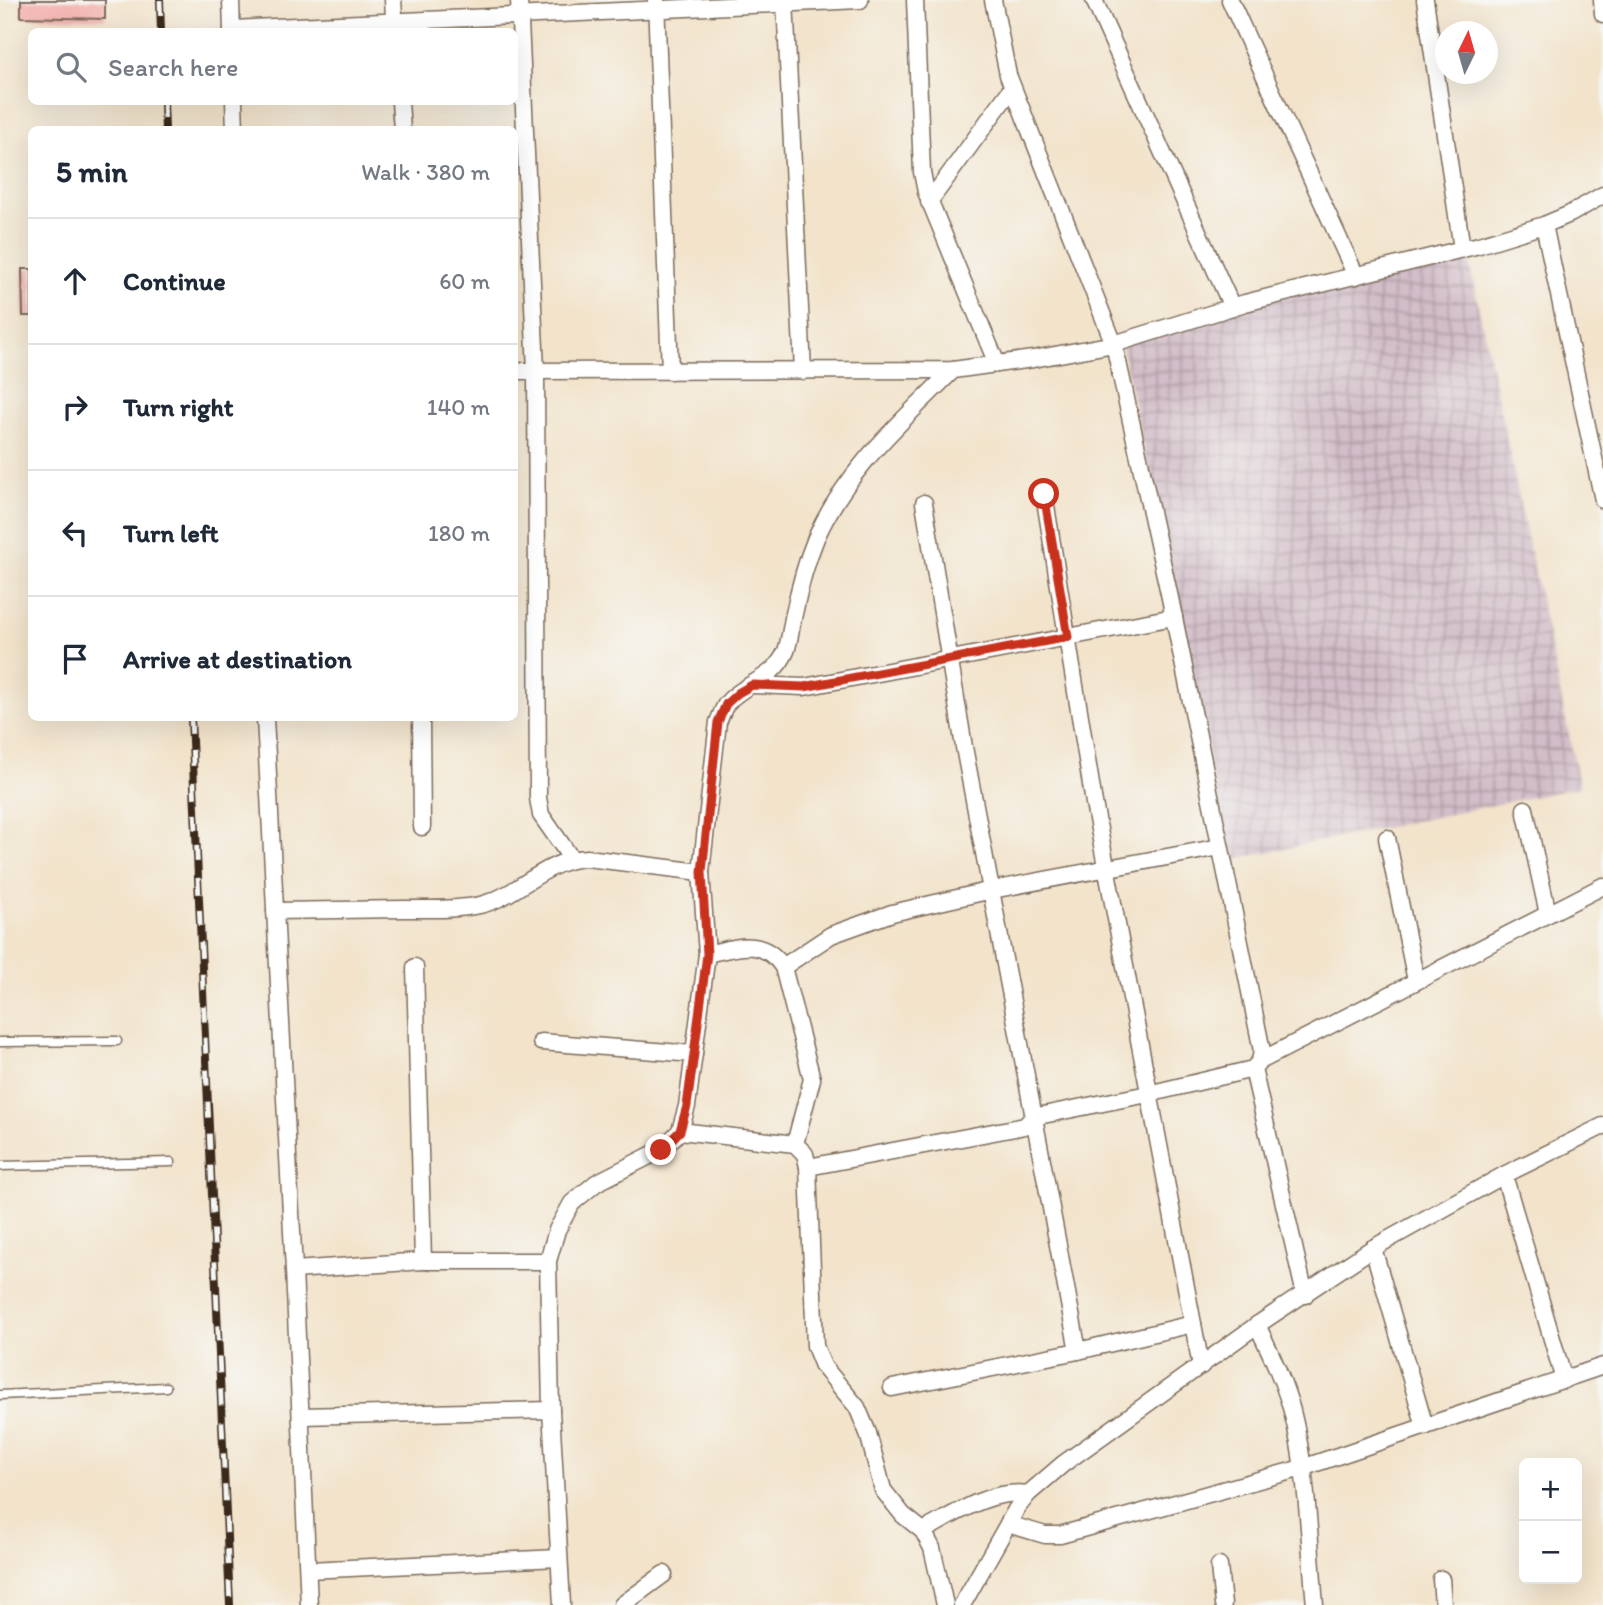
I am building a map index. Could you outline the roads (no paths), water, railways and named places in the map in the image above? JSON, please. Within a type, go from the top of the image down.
[{"type":"street","points":[[231,0],[232,28]]},
{"type":"street","points":[[393,0],[395,27]]},
{"type":"street","points":[[341,28],[395,27],[520,8],[860,0]]},
{"type":"street","points":[[915,0],[922,172],[929,202],[997,364]]},
{"type":"street","points":[[993,0],[1012,88],[1114,344],[1174,617],[1261,1040],[1256,1065],[1305,1295]]},
{"type":"street","points":[[1094,0],[1232,307]]},
{"type":"street","points":[[1230,0],[1356,276]]},
{"type":"street","points":[[1425,0],[1462,249]]},
{"type":"street","points":[[1602,0],[1603,15]]},
{"type":"street","points":[[785,2],[803,371]]},
{"type":"street","points":[[656,5],[670,371]]},
{"type":"street","points":[[520,8],[536,371],[538,798],[541,815],[571,858]]},
{"type":"street","points":[[929,202],[1012,88]]},
{"type":"street","points":[[234,105],[235,126]]},
{"type":"street","points":[[400,105],[402,126]]},
{"type":"street","points":[[518,371],[953,370],[997,364],[1114,344],[1232,307],[1462,249],[1544,226],[1603,195]]},
{"type":"street","points":[[1544,226],[1603,500]]},
{"type":"street","points":[[562,1605],[551,1410],[548,1261],[557,1230],[572,1203],[596,1183],[661,1150],[680,1131],[687,1106],[707,954],[702,872],[718,722],[726,704],[738,693],[763,679],[786,651],[800,587],[816,538],[848,482],[866,457],[953,370]]},
{"type":"street","points":[[1044,494],[1107,869],[1201,1366]]},
{"type":"street","points":[[924,503],[1033,1117],[1078,1352]]},
{"type":"street","points":[[752,685],[804,687],[1174,617]]},
{"type":"street","points":[[265,721],[309,1605]]},
{"type":"street","points":[[421,721],[422,827]]},
{"type":"street","points":[[1525,808],[1548,914]]},
{"type":"street","points":[[1387,838],[1416,981]]},
{"type":"street","points":[[783,967],[831,935],[892,914],[992,890],[1220,847]]},
{"type":"street","points":[[275,911],[481,905],[505,895],[571,858],[702,872]]},
{"type":"street","points":[[808,1167],[1025,1126],[1033,1117],[1148,1094],[1256,1065],[1603,886]]},
{"type":"street","points":[[707,954],[752,946],[775,955],[783,967],[812,1079],[795,1143]]},
{"type":"street","points":[[415,967],[424,1261]]},
{"type":"street","points":[[541,1042],[694,1054]]},
{"type":"street","points":[[962,1605],[1028,1494],[1063,1464],[1257,1325],[1373,1248],[1504,1175],[1603,1126]]},
{"type":"street","points":[[680,1131],[795,1143],[805,1154],[808,1167],[816,1346],[823,1366],[857,1407],[868,1433],[883,1490],[903,1515],[923,1531],[932,1548],[946,1605]]},
{"type":"street","points":[[1504,1175],[1564,1380]]},
{"type":"street","points":[[1373,1248],[1425,1427]]},
{"type":"street","points":[[294,1270],[424,1261],[548,1261]]},
{"type":"street","points":[[892,1388],[1078,1352],[1193,1324]]},
{"type":"street","points":[[1257,1325],[1283,1384],[1292,1413],[1302,1468],[1315,1605]]},
{"type":"street","points":[[1008,1524],[1037,1533],[1060,1535],[1302,1468],[1603,1366]]},
{"type":"street","points":[[301,1416],[551,1410]]},
{"type":"street","points":[[923,1531],[992,1497],[1028,1494]]},
{"type":"street","points":[[308,1570],[559,1558]]},
{"type":"street","points":[[1219,1566],[1223,1605]]},
{"type":"street","points":[[622,1605],[664,1574]]},
{"type":"street","points":[[1441,1579],[1443,1605]]},
{"type":"lane","points":[[0,1042],[117,1041]]},
{"type":"lane","points":[[0,1166],[171,1162]]},
{"type":"lane","points":[[0,1395],[166,1387]]},
{"type":"railway","points":[[160,0],[161,28]]},
{"type":"railway","points":[[164,105],[165,126]]},
{"type":"railway","points":[[191,721],[230,1605]]}]
